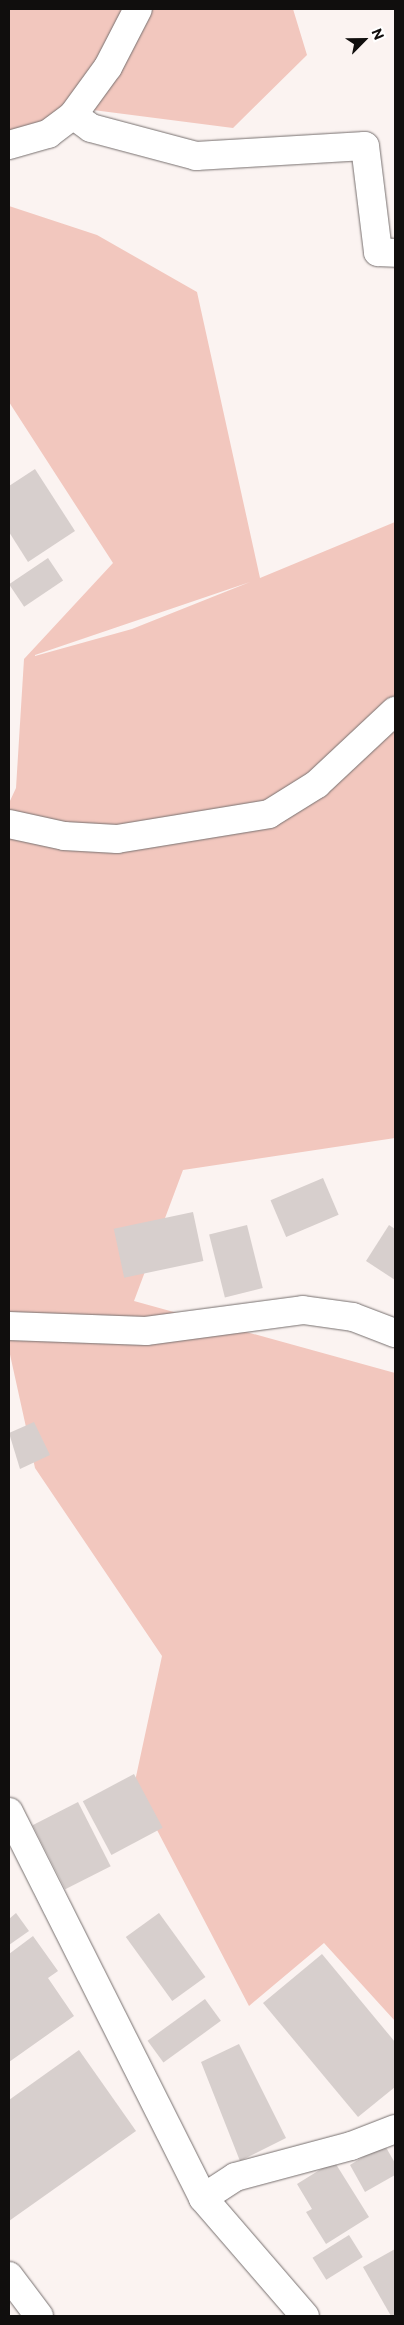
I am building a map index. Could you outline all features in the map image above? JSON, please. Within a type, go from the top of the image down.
[{"type":"street","points":[[9,145],[48,134],[73,115],[108,67],[138,9]]},
{"type":"street","points":[[73,115],[91,128],[196,156],[365,146],[378,252],[395,253]]},
{"type":"street","points":[[9,824],[64,836],[117,839],[269,814],[317,784],[395,711]]},
{"type":"street","points":[[9,1326],[146,1331],[302,1310],[353,1317],[395,1333]]},
{"type":"street","points":[[9,1812],[203,2198],[305,2316]]},
{"type":"street","points":[[203,2198],[235,2177],[351,2146],[395,2129]]},
{"type":"street","points":[[9,2276],[39,2316]]},
{"type":"shaded area","points":[[9,9],[293,9],[307,55],[233,128],[93,110],[9,153]]},
{"type":"shaded area","points":[[9,206],[97,235],[197,292],[260,578],[395,522],[395,1138],[183,1170],[134,1301],[395,1373],[395,2021],[324,1943],[249,2006],[134,1786],[162,1656],[35,1468],[9,1350],[9,803],[16,788],[24,659],[113,563],[9,402]],"holes":[[[250,582],[132,629],[35,656]]]},
{"type":"building","points":[[35,469],[75,531],[28,562],[9,532],[9,486]]},
{"type":"building","points":[[48,558],[63,580],[24,607],[9,584]]},
{"type":"building","points":[[323,1178],[339,1215],[286,1237],[271,1200]]},
{"type":"building","points":[[193,1212],[203,1261],[124,1278],[114,1229]]},
{"type":"building","points":[[247,1225],[263,1288],[225,1298],[209,1234]]},
{"type":"building","points":[[389,1225],[395,1229],[395,1280],[366,1261]]},
{"type":"building","points":[[34,1422],[50,1455],[20,1469],[9,1433]]},
{"type":"building","points":[[134,1774],[163,1828],[111,1855],[83,1801]]},
{"type":"building","points":[[78,1802],[111,1866],[65,1889],[33,1825]]},
{"type":"building","points":[[16,1913],[29,1931],[9,1945],[9,1919]]},
{"type":"building","points":[[159,1913],[205,1977],[172,2001],[126,1937]]},
{"type":"building","points":[[33,1936],[58,1971],[48,1978],[74,2016],[9,2062],[9,1954]]},
{"type":"building","points":[[322,1954],[395,2042],[395,2087],[358,2117],[263,2003]]},
{"type":"building","points":[[205,1999],[221,2021],[163,2063],[148,2041]]},
{"type":"building","points":[[239,2044],[286,2138],[240,2161],[201,2062]]},
{"type":"building","points":[[79,2050],[136,2131],[9,2221],[9,2100]]},
{"type":"building","points":[[384,2144],[395,2163],[395,2175],[365,2192],[350,2165]]},
{"type":"building","points":[[334,2161],[369,2217],[326,2244],[306,2212],[312,2209],[297,2184]]},
{"type":"building","points":[[349,2235],[363,2257],[326,2280],[313,2258]]},
{"type":"building","points":[[395,2249],[395,2316],[391,2316],[363,2267]]}]
